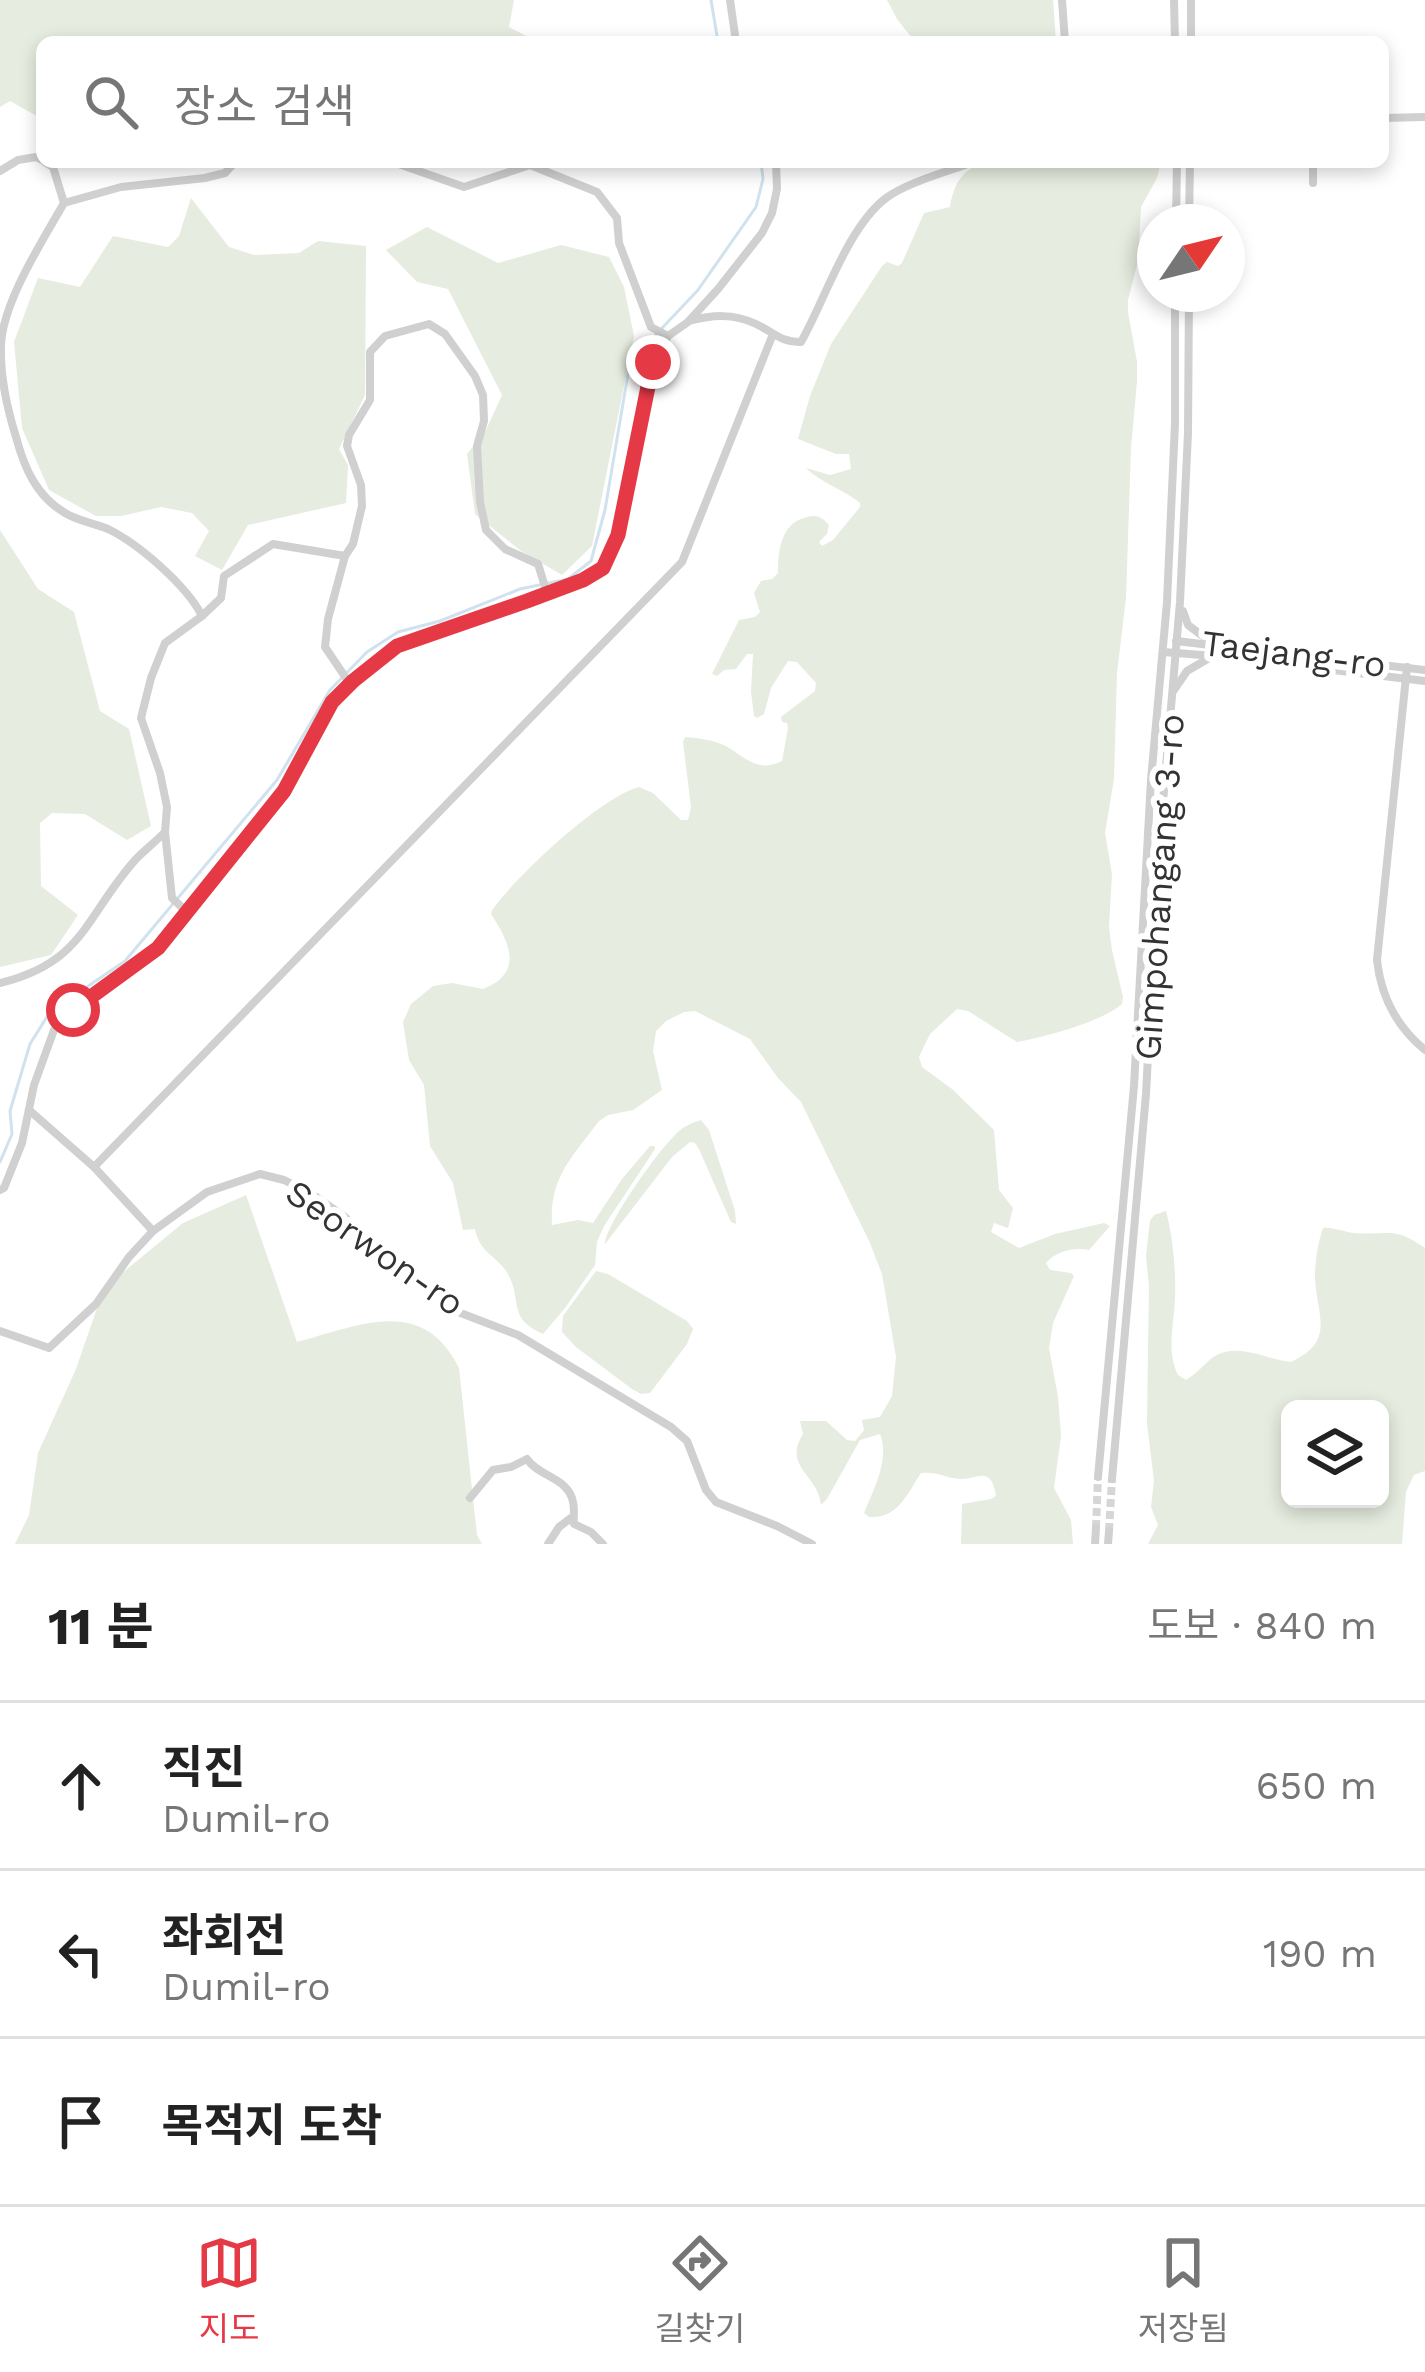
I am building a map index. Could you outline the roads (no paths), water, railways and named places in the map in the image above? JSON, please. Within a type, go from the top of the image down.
[{"type":"street","points":[[730,0],[735,36]]},
{"type":"street","points":[[1062,0],[1065,36]]},
{"type":"street","points":[[1174,0],[1175,36]]},
{"type":"street","points":[[1190,0],[1191,36]]},
{"type":"street","points":[[1389,118],[1425,118]]},
{"type":"street","points":[[0,171],[36,157]]},
{"type":"street","points":[[53,168],[64,203]]},
{"type":"street","points":[[202,616],[193,598],[139,550],[111,531],[65,513],[45,497],[26,470],[6,399],[1,341],[15,290],[64,203],[122,188],[205,178],[230,168]]},
{"type":"street","points":[[410,168],[464,187],[521,168]]},
{"type":"street","points":[[537,168],[596,192],[617,218],[619,243],[651,327],[662,333]]},
{"type":"street","points":[[688,322],[762,233],[772,213],[776,168]]},
{"type":"street","points":[[0,1190],[22,1143],[34,1085],[54,1030],[73,1010],[158,948],[179,905],[284,791],[346,678],[397,646],[603,568],[618,535],[662,333],[716,314],[753,322],[788,343],[801,342],[836,266],[884,199],[957,168]]},
{"type":"street","points":[[1176,204],[1177,168]]},
{"type":"street","points":[[1190,168],[1190,204]]},
{"type":"street","points":[[1313,168],[1313,183]]},
{"type":"street","name":"Gimpohangang 3-ro","points":[[1098,1477],[1134,1086],[1150,780],[1173,504],[1175,312]]},
{"type":"street","name":"Gimpohangang 3-ro","points":[[1112,1479],[1146,1094],[1180,602],[1189,312]]},
{"type":"street","points":[[346,678],[325,647],[328,619],[362,506],[361,485],[347,446],[370,400],[370,352],[385,336],[429,324],[445,334],[475,376],[483,395],[484,421],[477,446],[486,530],[505,549],[538,563],[546,587]]},
{"type":"street","points":[[94,1167],[682,562],[773,334]]},
{"type":"street","points":[[179,905],[165,832],[167,806],[141,718],[165,644],[221,598],[224,576],[273,544],[345,556]]},
{"type":"street","points":[[1180,602],[1188,625],[1213,644]]},
{"type":"street","name":"Taejang-ro","points":[[1164,639],[1425,670]]},
{"type":"street","points":[[1163,652],[1425,682]]},
{"type":"street","points":[[1173,692],[1187,670],[1215,656]]},
{"type":"street","points":[[1407,667],[1377,960],[1388,1005],[1425,1050]]},
{"type":"street","points":[[0,983],[30,976],[64,955],[135,860],[165,832]]},
{"type":"street","points":[[28,1110],[94,1167],[153,1231]]},
{"type":"street","name":"Seorwon-ro","points":[[0,1331],[49,1348],[96,1304],[153,1231],[207,1192],[260,1174],[284,1180],[345,1217],[389,1265],[458,1312],[518,1335],[680,1433],[716,1502],[812,1544]]},
{"type":"street","points":[[470,1498],[495,1468],[525,1458],[536,1472],[564,1486],[573,1501],[574,1524],[603,1544]]},
{"type":"street","points":[[548,1544],[572,1516]]},
{"type":"street","points":[[1095,1544],[1096,1528]]},
{"type":"street","points":[[1108,1544],[1109,1531]]},
{"type":"waterway","points":[[711,0],[717,36]]},
{"type":"waterway","points":[[0,1162],[12,1134],[10,1111],[30,1044],[50,1012],[125,961],[277,780],[330,690],[367,652],[398,632],[520,589],[568,579],[591,561],[605,510],[630,362],[698,290],[756,207],[762,168]]},
{"type":"tunnel","points":[[1096,1528],[1098,1477]]},
{"type":"tunnel","points":[[1109,1531],[1112,1479]]}]
